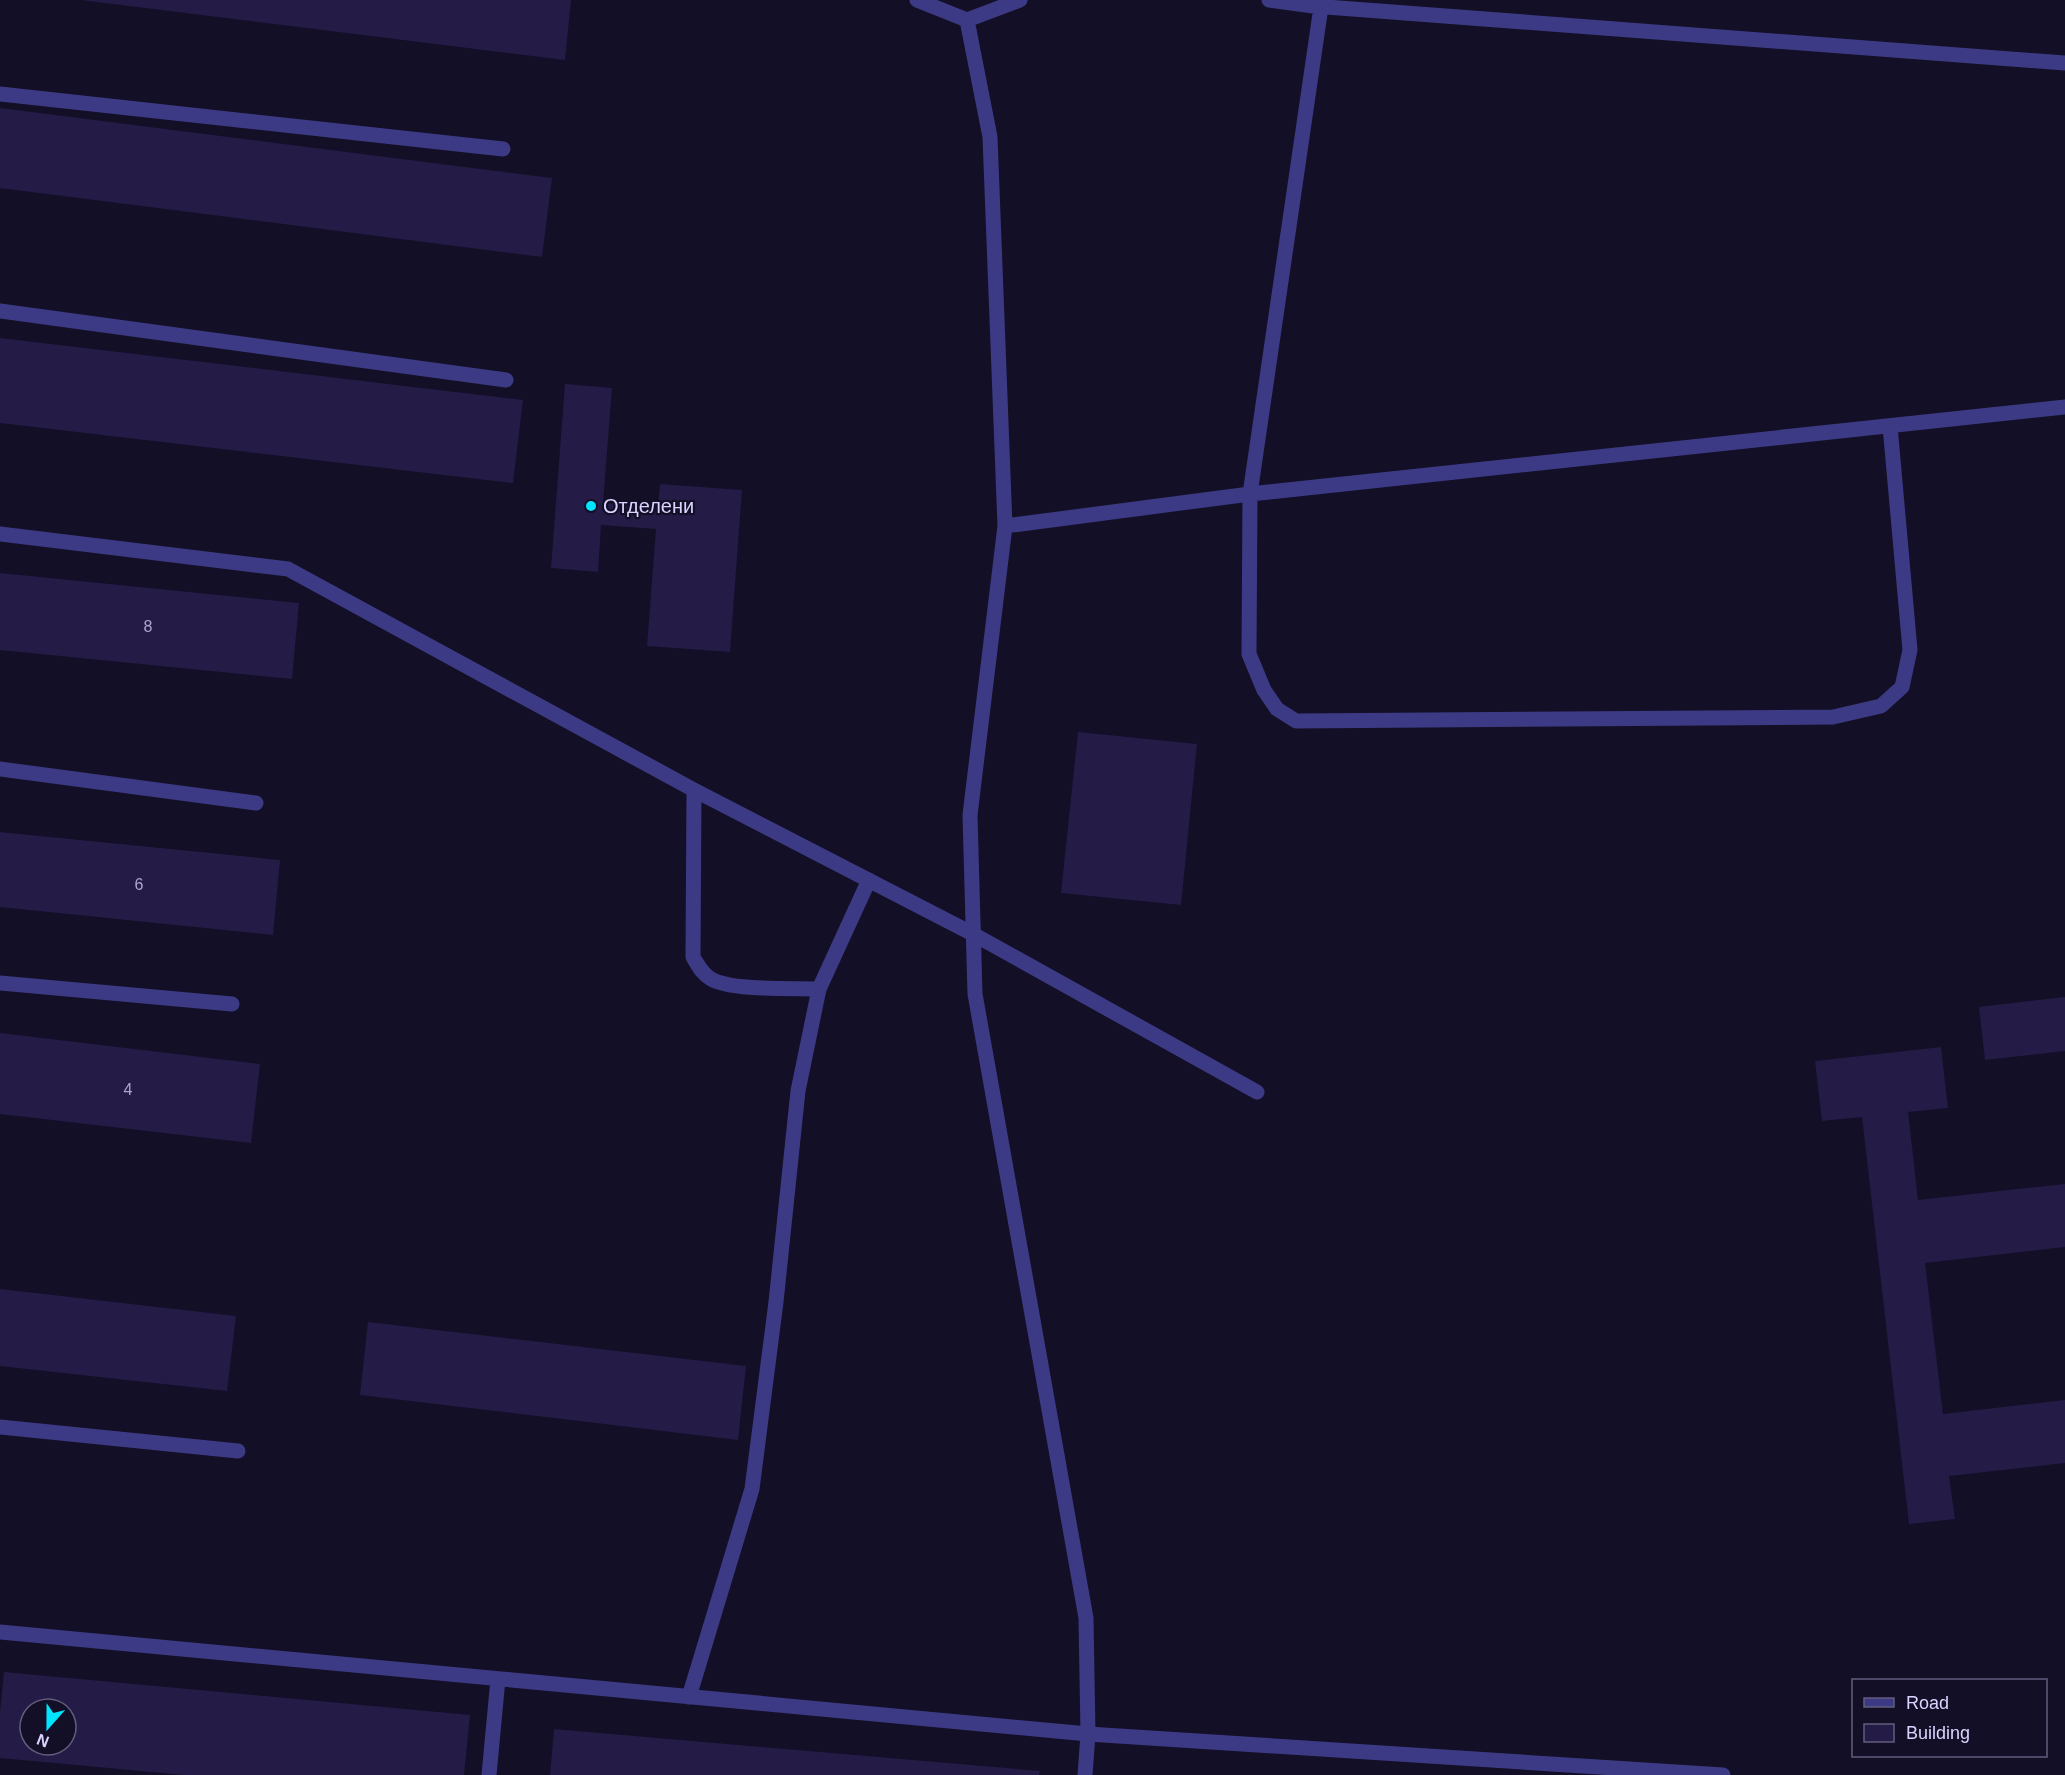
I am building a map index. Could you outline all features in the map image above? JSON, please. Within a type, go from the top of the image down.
[{"type":"street","points":[[917,0],[967,20],[1020,0]]},
{"type":"street","points":[[1269,0],[1321,7],[2065,63]]},
{"type":"street","points":[[1321,7],[1250,494],[1249,654],[1264,690],[1277,709],[1296,721],[1833,717],[1881,706],[1902,687],[1910,650],[1890,426]]},
{"type":"street","points":[[967,20],[990,137],[1005,526],[970,815],[975,994],[1086,1618],[1088,1734],[1085,1775]]},
{"type":"street","points":[[0,94],[503,149]]},
{"type":"street","points":[[0,311],[506,380]]},
{"type":"street","points":[[1005,526],[1250,494],[2065,407]]},
{"type":"street","points":[[0,534],[288,568],[694,790],[973,934],[1257,1092]]},
{"type":"street","points":[[0,769],[256,803]]},
{"type":"street","points":[[694,790],[693,957],[702,972],[712,980],[735,985],[819,989]]},
{"type":"street","points":[[689,1697],[752,1489],[776,1302],[798,1091],[819,989],[868,880]]},
{"type":"street","points":[[0,983],[232,1004]]},
{"type":"street","points":[[0,1427],[238,1450]]},
{"type":"street","points":[[0,1632],[1088,1734],[1723,1775]]},
{"type":"street","points":[[489,1775],[498,1679]]},
{"type":"building","points":[[81,0],[571,0],[565,60]]},
{"type":"building","points":[[0,108],[552,178],[542,257],[0,188]]},
{"type":"building","points":[[0,338],[523,400],[513,483],[0,423]]},
{"type":"building","points":[[565,384],[612,388],[603,503],[658,507],[660,484],[742,490],[730,652],[647,646],[656,529],[601,525],[598,572],[551,568]]},
{"type":"building","points":[[0,573],[299,603],[292,679],[0,650]]},
{"type":"building","points":[[1078,732],[1197,744],[1181,905],[1061,893]]},
{"type":"building","points":[[0,832],[280,860],[273,935],[0,907]]},
{"type":"building","points":[[2065,997],[2065,1051],[1985,1060],[1979,1007]]},
{"type":"building","points":[[0,1033],[260,1064],[251,1143],[0,1114]]},
{"type":"building","points":[[1941,1047],[1948,1108],[1908,1112],[1918,1200],[2065,1184],[2065,1247],[1925,1263],[1943,1414],[2065,1400],[2065,1463],[1949,1476],[1955,1519],[1909,1524],[1862,1117],[1822,1121],[1815,1061]]},
{"type":"building","points":[[0,1289],[236,1316],[227,1391],[0,1366]]},
{"type":"building","points":[[368,1322],[746,1366],[738,1440],[360,1395]]},
{"type":"building","points":[[4,1672],[470,1715],[464,1775],[184,1775],[0,1758],[0,1713]]},
{"type":"building","points":[[554,1729],[1040,1771],[1039,1775],[550,1775]]},
{"type":"place","name":"Отделени","points":[[591,506]]}]
